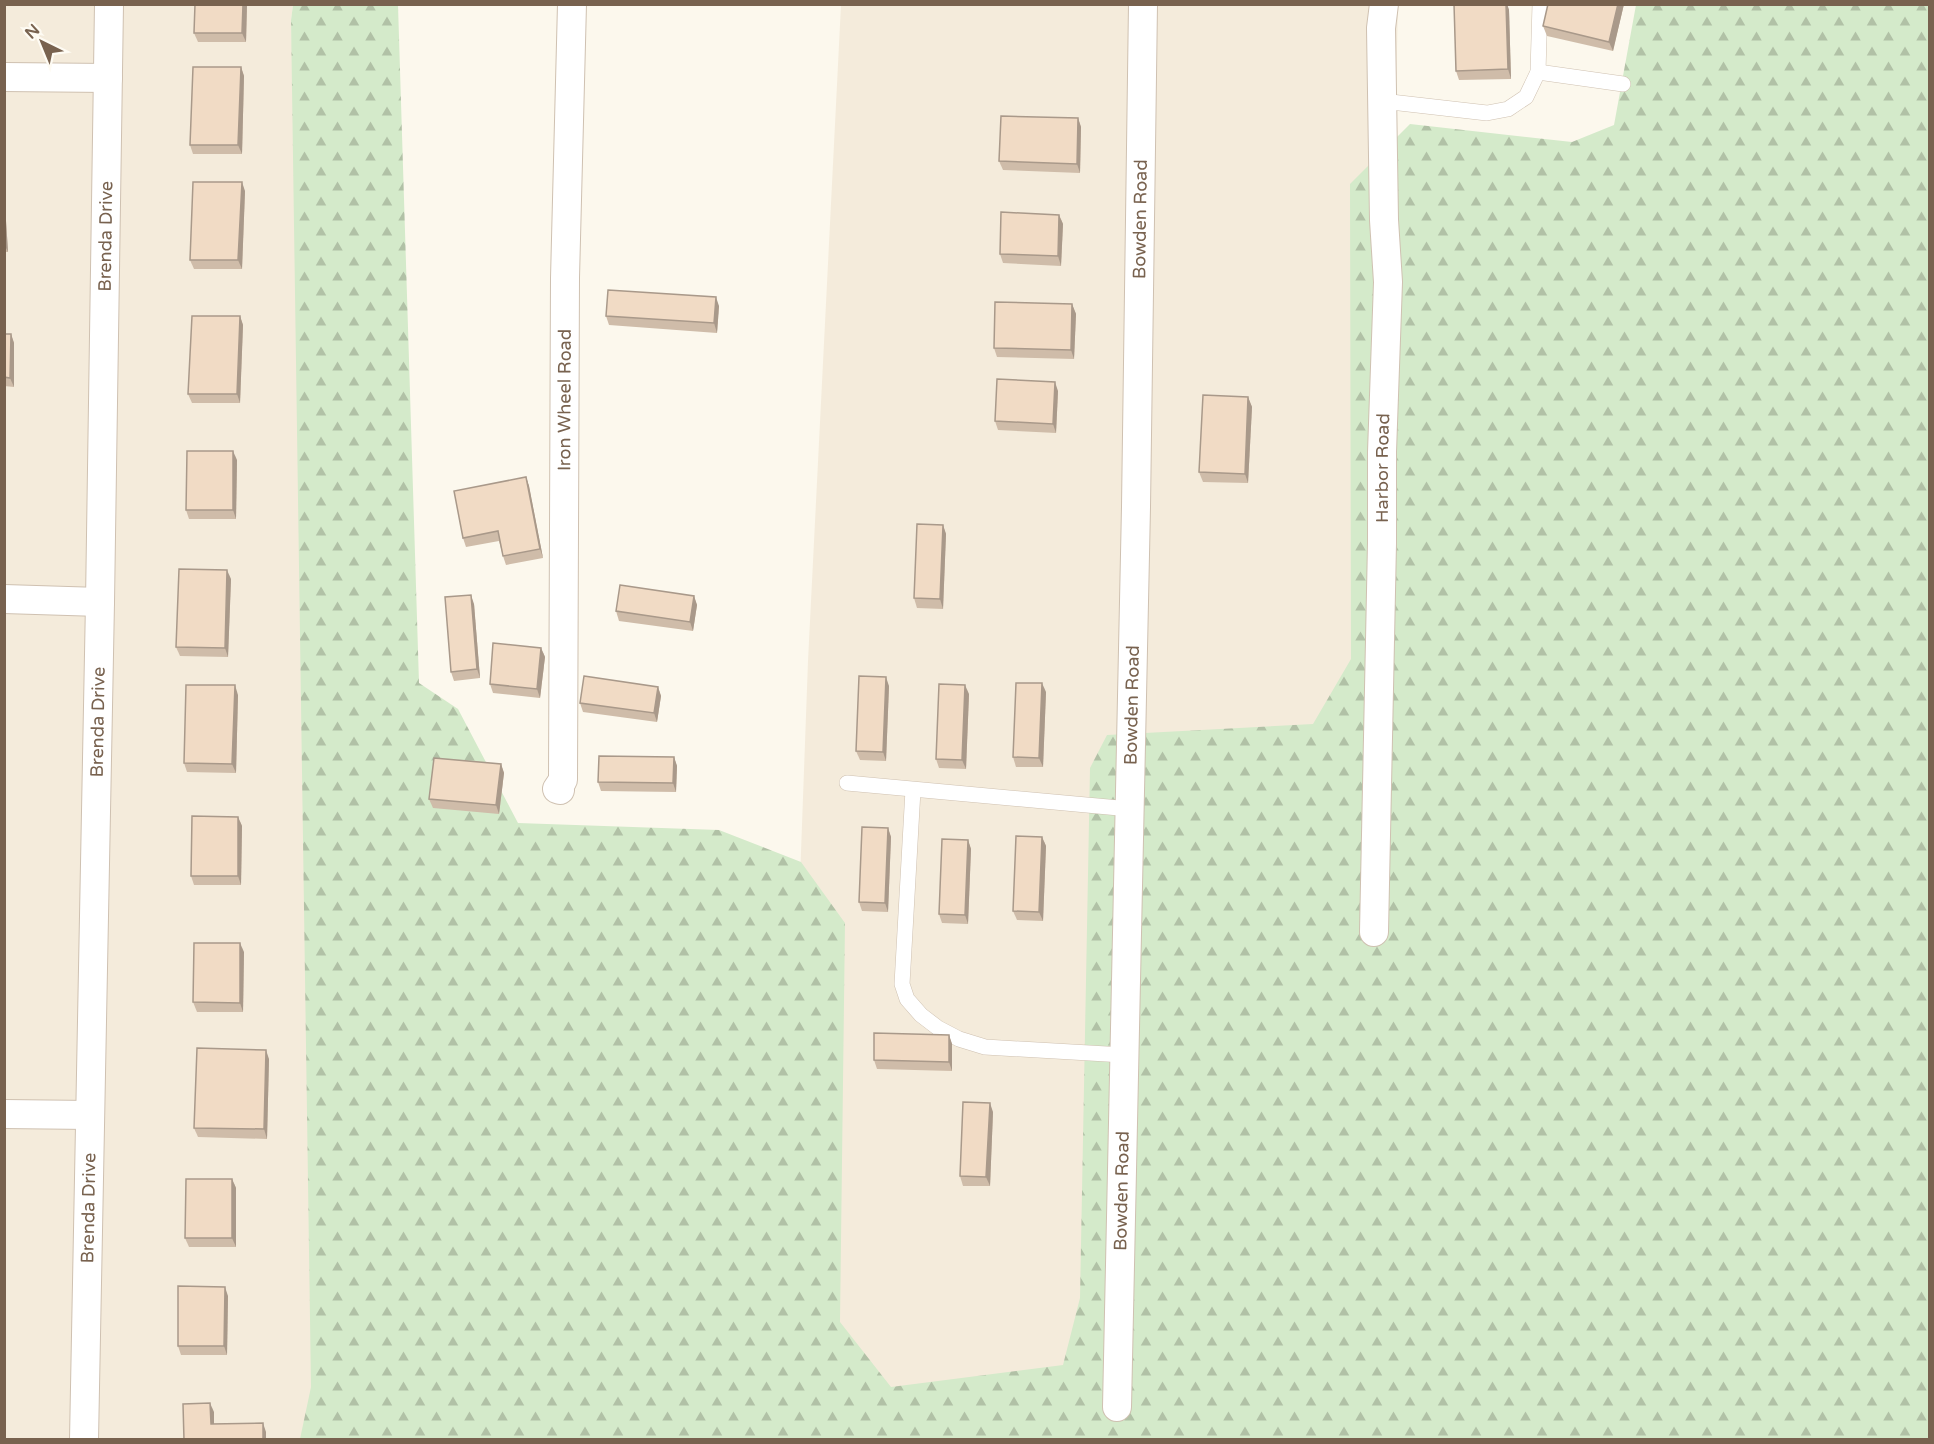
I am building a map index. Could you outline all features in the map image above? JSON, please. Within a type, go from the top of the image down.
[{"type":"street","name":"Brenda Drive","points":[[84,1440],[109,4]]},
{"type":"street","name":"Iron Wheel Road","points":[[560,790],[557,789],[563,780],[565,290],[572,4]]},
{"type":"street","name":"Bowden Road","points":[[1117,1407],[1130,809],[1143,4]]},
{"type":"street","name":"Harbor Road","points":[[1374,932],[1382,452],[1388,282],[1384,220],[1382,28],[1384,4]]},
{"type":"street","points":[[4,77],[108,78]]},
{"type":"street","points":[[4,599],[100,602]]},
{"type":"street","points":[[4,1114],[90,1115]]},
{"type":"lane","points":[[1383,101],[1487,113],[1508,109],[1526,97],[1538,72],[1540,4]]},
{"type":"lane","points":[[1538,72],[1623,84]]},
{"type":"lane","points":[[847,783],[1130,809]]},
{"type":"lane","points":[[913,790],[902,984],[907,999],[921,1015],[938,1028],[959,1039],[985,1047],[1124,1055]]},
{"type":"shaded area","points":[[5,5],[293,5],[291,20],[346,1439],[5,1440]]},
{"type":"shaded area","points":[[841,5],[1398,5],[1367,1366],[838,1423],[798,934],[808,661]]},
{"type":"green space","points":[[293,5],[398,5],[419,683],[458,709],[518,823],[719,830],[801,862],[845,923],[840,1322],[891,1387],[1063,1365],[1080,1298],[1090,768],[1107,735],[1313,724],[1351,659],[1350,184],[1410,124],[1572,142],[1614,125],[1636,5],[1929,5],[1929,1439],[300,1439],[311,1387],[291,20]]},
{"type":"building","points":[[195,4],[243,4],[242,33],[194,33]]},
{"type":"building","points":[[1454,4],[1506,4],[1508,69],[1456,71]]},
{"type":"building","points":[[1548,4],[1618,4],[1609,42],[1543,26]]},
{"type":"building","points":[[193,67],[241,67],[238,145],[190,145]]},
{"type":"building","points":[[1001,116],[1078,118],[1077,164],[999,161]]},
{"type":"building","points":[[193,182],[242,182],[238,260],[190,260]]},
{"type":"building","points":[[1001,212],[1059,215],[1058,256],[1000,254]]},
{"type":"building","points":[[608,290],[716,297],[714,323],[606,316]]},
{"type":"building","points":[[995,302],[1072,304],[1071,350],[994,348]]},
{"type":"building","points":[[192,316],[240,316],[237,394],[188,394]]},
{"type":"building","points":[[4,334],[11,334],[10,378],[4,377]]},
{"type":"building","points":[[997,379],[1055,382],[1053,424],[995,421]]},
{"type":"building","points":[[1203,395],[1248,397],[1245,474],[1199,472]]},
{"type":"building","points":[[187,451],[233,451],[233,510],[186,510]]},
{"type":"building","points":[[526,477],[540,549],[503,556],[498,531],[463,538],[454,491]]},
{"type":"building","points":[[917,524],[943,525],[940,599],[914,598]]},
{"type":"building","points":[[179,569],[227,570],[225,648],[176,647]]},
{"type":"building","points":[[620,585],[694,596],[690,622],[616,611]]},
{"type":"building","points":[[471,595],[477,669],[451,672],[445,597]]},
{"type":"building","points":[[493,643],[541,648],[537,689],[490,684]]},
{"type":"building","points":[[584,676],[658,687],[654,713],[580,703]]},
{"type":"building","points":[[859,676],[886,677],[883,752],[856,751]]},
{"type":"building","points":[[1016,683],[1042,683],[1039,758],[1013,757]]},
{"type":"building","points":[[939,684],[965,685],[962,760],[936,759]]},
{"type":"building","points":[[186,685],[235,685],[232,764],[184,763]]},
{"type":"building","points":[[599,756],[674,757],[673,783],[598,782]]},
{"type":"building","points":[[434,758],[501,764],[496,805],[429,799]]},
{"type":"building","points":[[192,816],[238,817],[238,876],[191,876]]},
{"type":"building","points":[[862,827],[888,828],[885,903],[859,902]]},
{"type":"building","points":[[1016,836],[1042,837],[1039,912],[1013,911]]},
{"type":"building","points":[[942,839],[968,840],[965,915],[939,914]]},
{"type":"building","points":[[194,943],[240,943],[240,1003],[193,1002]]},
{"type":"building","points":[[874,1033],[949,1035],[949,1062],[874,1060]]},
{"type":"building","points":[[197,1048],[266,1050],[264,1129],[194,1128]]},
{"type":"building","points":[[963,1102],[990,1103],[986,1177],[960,1176]]},
{"type":"building","points":[[186,1179],[232,1179],[232,1238],[185,1238]]},
{"type":"building","points":[[178,1286],[225,1287],[224,1346],[178,1346]]},
{"type":"building","points":[[210,1403],[211,1424],[263,1423],[263,1440],[184,1440],[183,1404]]}]
